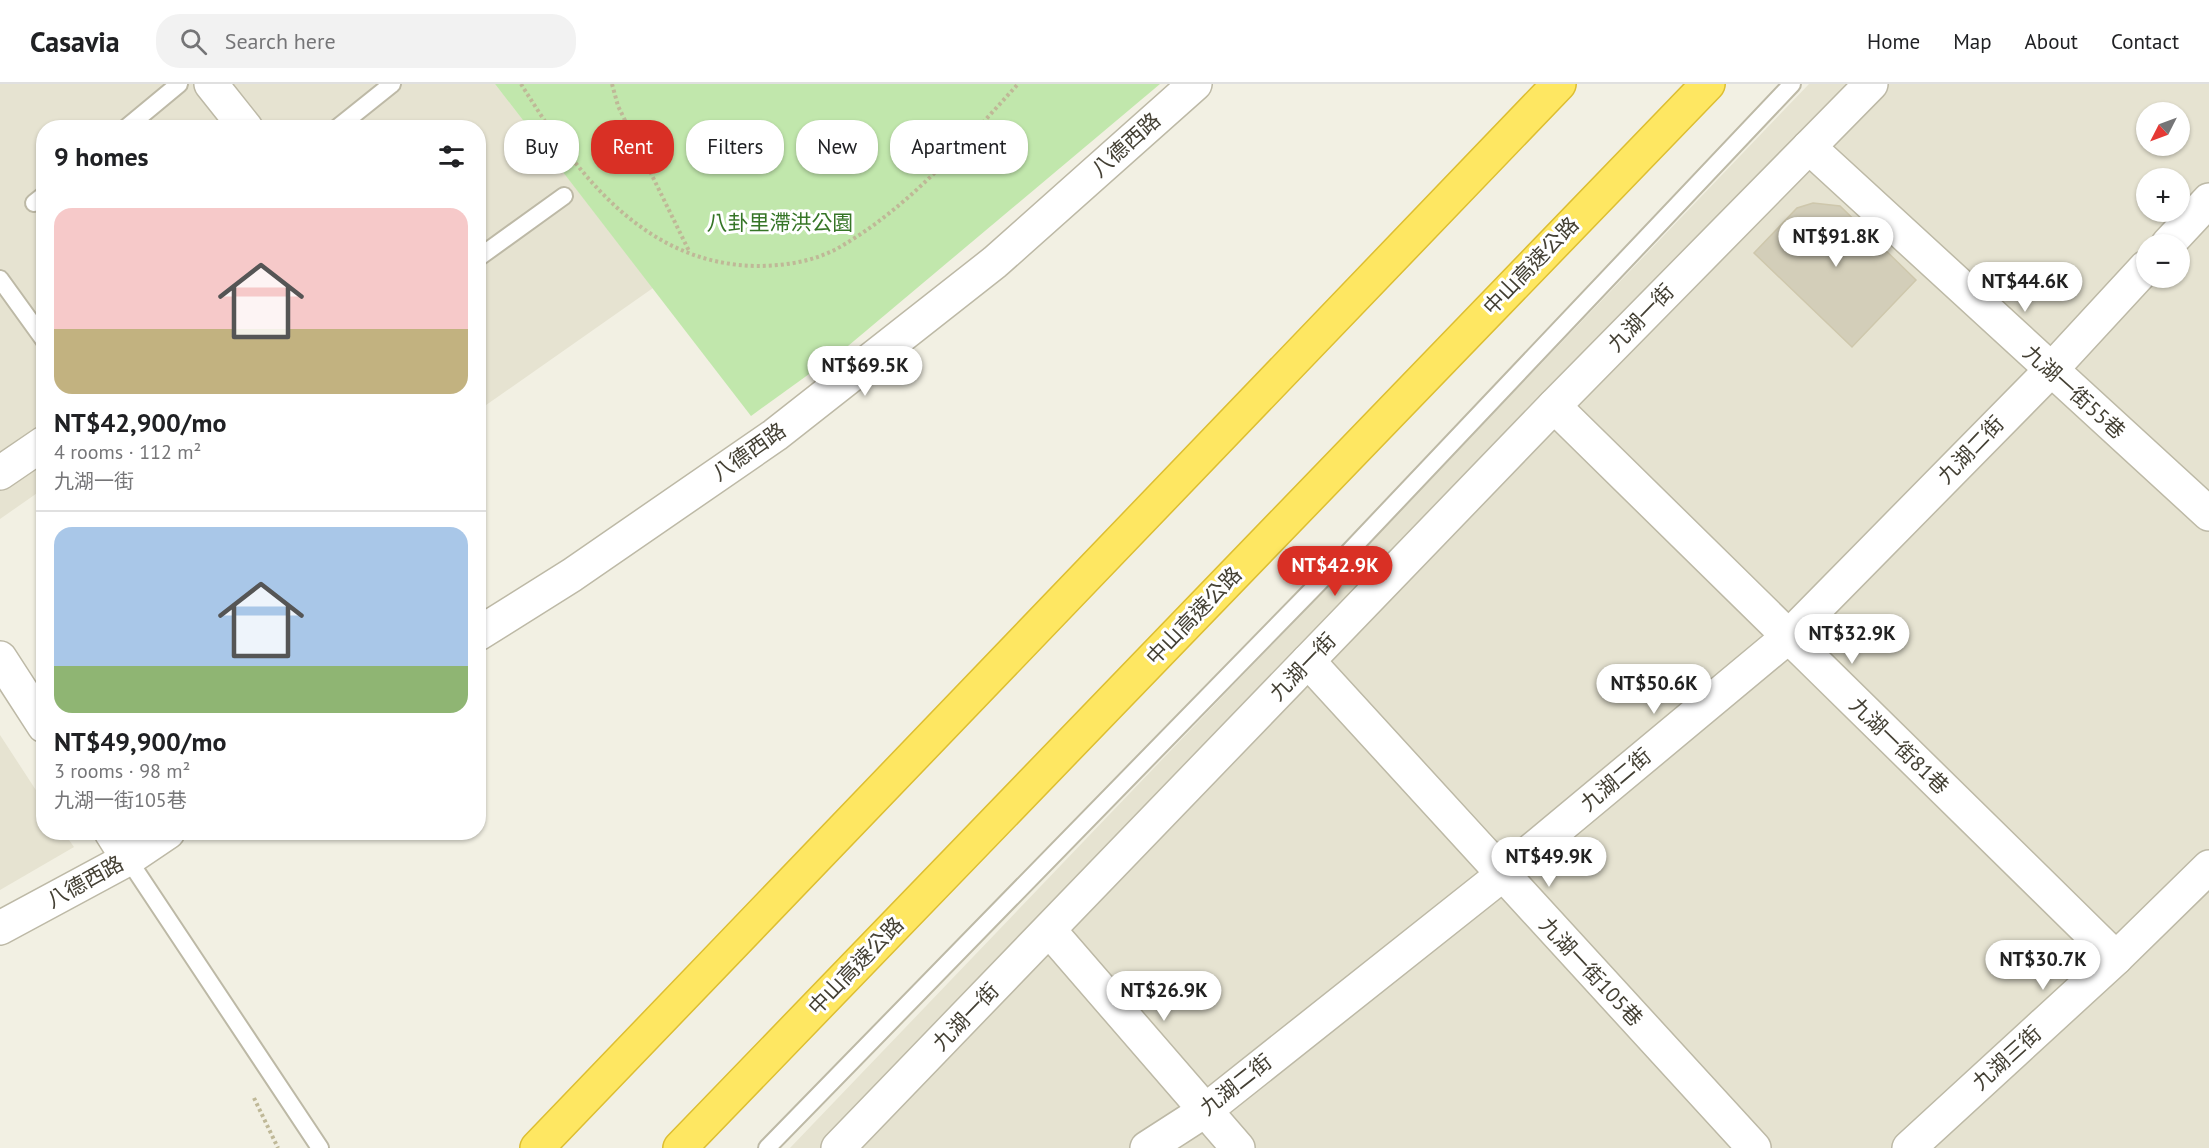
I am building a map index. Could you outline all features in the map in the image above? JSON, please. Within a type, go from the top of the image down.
[{"type":"highway","points":[[537,1148],[1559,84]]},
{"type":"highway","name":"中山高速公路","points":[[680,1148],[1708,84]]},
{"type":"street","points":[[212,84],[240,120]]},
{"type":"street","name":"八德西路","points":[[486,629],[572,574],[775,435],[995,262],[1195,84]]},
{"type":"street","name":"九湖一街","points":[[838,1148],[1050,931],[1554,406],[1871,84]]},
{"type":"street","name":"九湖一街55巷","points":[[1809,147],[2209,514]]},
{"type":"street","points":[[2177,234],[2209,200]]},
{"type":"street","name":"九湖二街","points":[[1147,1148],[1206,1110],[1502,875],[1788,637],[2050,370],[2136,278]]},
{"type":"street","name":"九湖一街81巷","points":[[1554,406],[2116,958]]},
{"type":"street","points":[[0,473],[36,448]]},
{"type":"street","points":[[0,658],[36,714]]},
{"type":"street","name":"九湖一街105巷","points":[[1308,661],[1754,1148]]},
{"type":"street","name":"八德西路","points":[[0,928],[119,845],[138,840]]},
{"type":"street","name":"九湖三街","points":[[1909,1148],[2116,958],[2209,867]]},
{"type":"street","points":[[1050,931],[1238,1148]]},
{"type":"lane","points":[[136,120],[179,84]]},
{"type":"lane","points":[[347,120],[392,84]]},
{"type":"lane","points":[[767,1148],[1344,557],[1792,84]]},
{"type":"lane","points":[[486,252],[564,196]]},
{"type":"lane","points":[[0,279],[36,329]]},
{"type":"lane","points":[[119,845],[320,1148]]},
{"type":"path","points":[[521,84],[573,161],[604,197],[636,225],[661,240],[689,251],[741,266],[774,266],[811,260],[843,246],[908,198],[1018,84]]},
{"type":"path","points":[[612,84],[618,106],[689,251]]},
{"type":"shaded area","points":[[0,84],[495,84],[523,120],[504,120],[504,174],[565,174],[653,288],[486,405],[486,120],[36,120],[36,494],[0,519]]},
{"type":"shaded area","points":[[1809,84],[2209,84],[2209,1148],[790,1148]]},
{"type":"shaded area","points":[[0,735],[36,790],[36,840],[69,840],[74,847],[0,890]]},
{"type":"green space","name":"八卦里滯洪公園","points":[[495,84],[1160,84],[848,346],[751,416],[564,174],[579,174],[579,120],[523,120]]},
{"type":"building","points":[[1813,203],[1840,206],[1916,280],[1852,347],[1754,253],[1797,208]]}]
